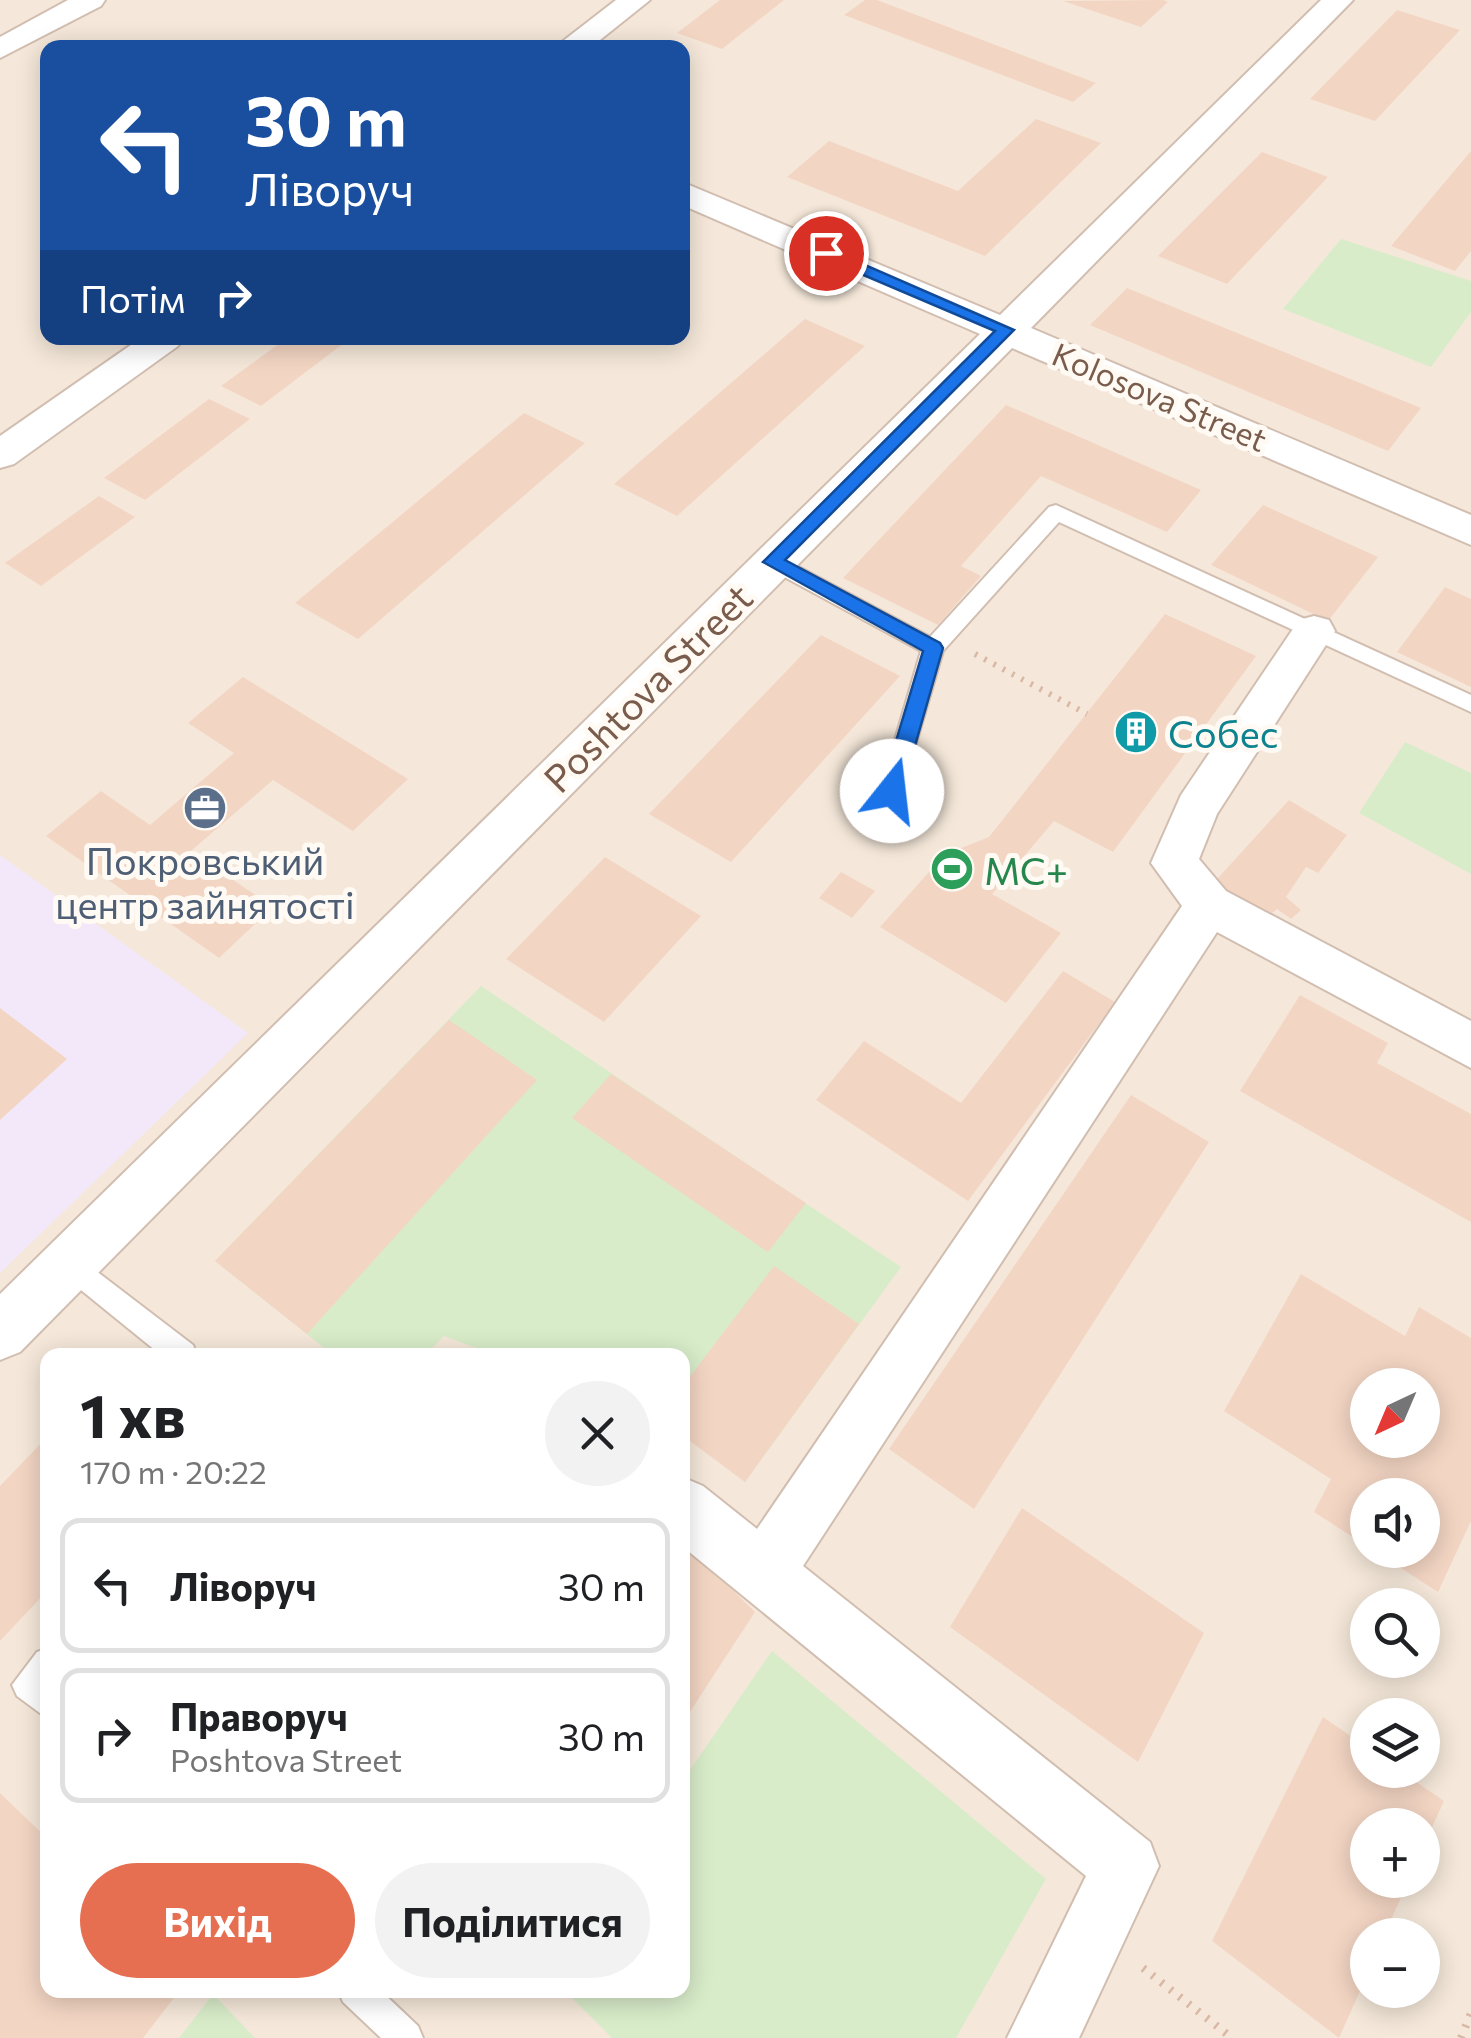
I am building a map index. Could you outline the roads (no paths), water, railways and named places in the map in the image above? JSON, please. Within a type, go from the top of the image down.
[{"type":"street","points":[[0,49],[90,0]]},
{"type":"street","points":[[580,40],[635,0]]},
{"type":"street","name":"Poshtova Street","points":[[0,1333],[1338,0]]},
{"type":"street","name":"Kolosova Street","points":[[690,195],[1471,531]]},
{"type":"street","points":[[0,455],[154,345]]},
{"type":"street","points":[[1314,632],[1196,808],[1174,863],[1210,905],[1471,1046]]},
{"type":"street","points":[[764,1571],[1210,905]]},
{"type":"street","points":[[690,1513],[1126,1866],[1042,2038]]},
{"type":"lane","points":[[892,791],[938,642],[1056,512],[1471,704]]},
{"type":"lane","points":[[773,562],[938,642]]},
{"type":"lane","points":[[70,1264],[175,1348]]},
{"type":"lane","points":[[40,1672],[28,1685],[40,1696]]},
{"type":"lane","points":[[364,1998],[406,2038]]},
{"type":"place","name":"Собес","points":[[1136,732]]},
{"type":"place","name":"Покровський центр зайнятості","points":[[205,808]]},
{"type":"place","name":"МС+","points":[[952,869]]}]
